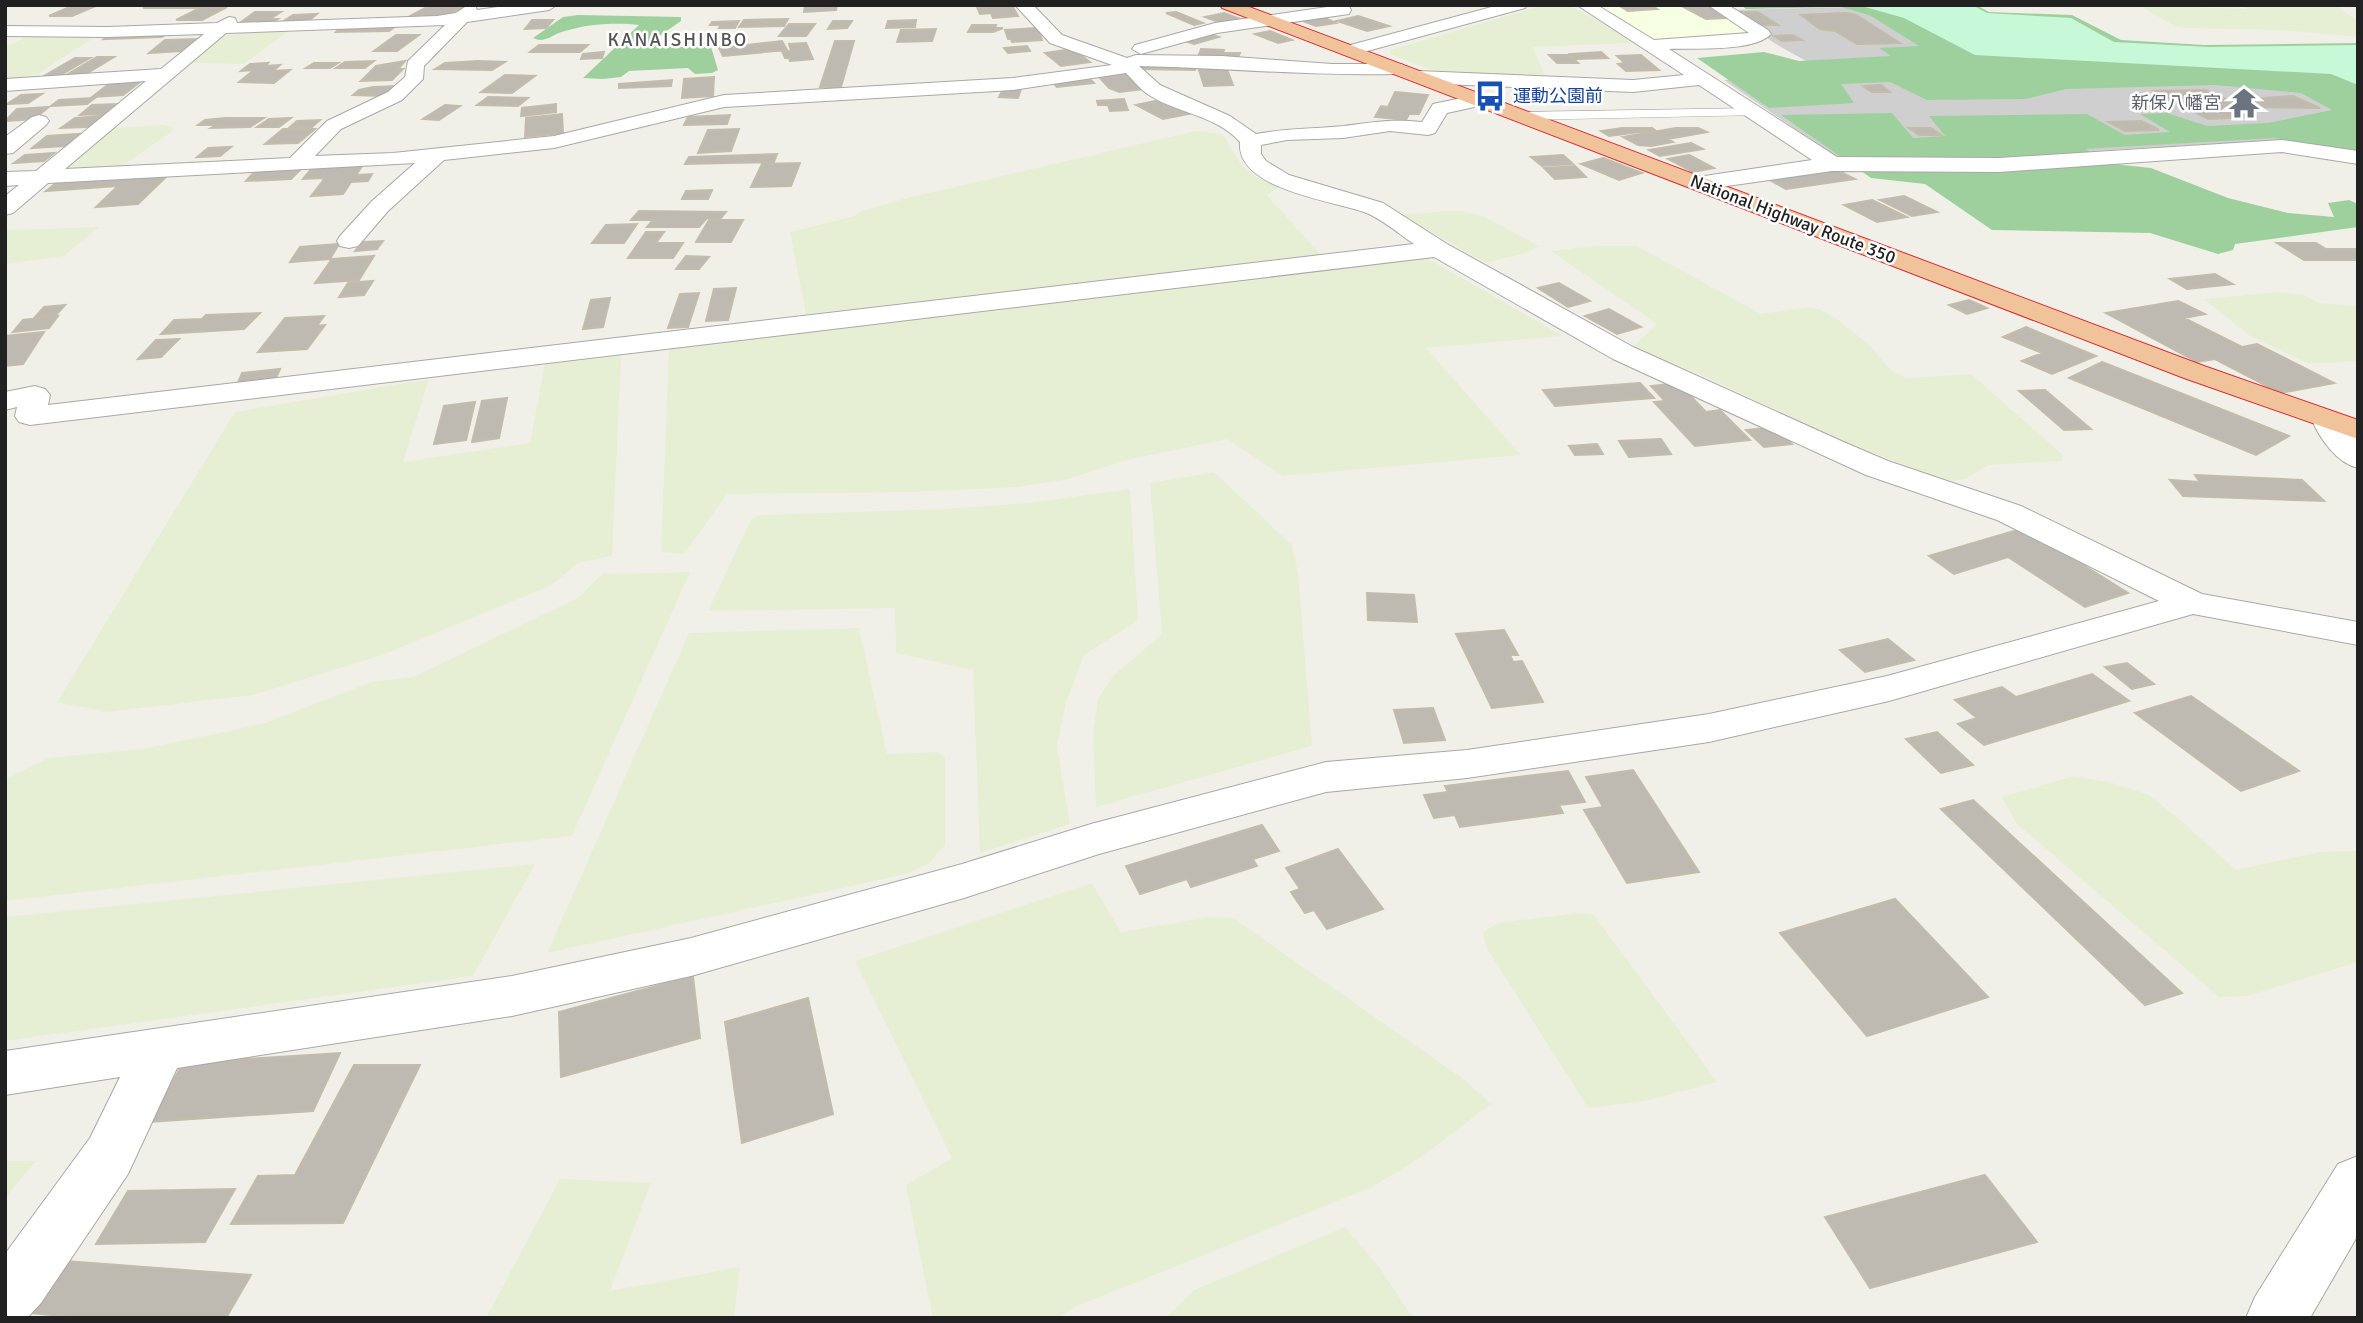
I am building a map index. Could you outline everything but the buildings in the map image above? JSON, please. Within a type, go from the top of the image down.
[{"type":"highway","name":"National Highway Route 350","points":[[1231,5],[2358,430]]},
{"type":"street","points":[[296,164],[334,125],[395,96],[414,79],[415,65],[459,17],[476,5]]},
{"type":"street","points":[[5,31],[108,32],[437,21],[549,5]]},
{"type":"street","points":[[1023,5],[1056,39],[1122,62],[1153,89],[1244,132],[1251,141],[1250,154],[1258,166],[1281,180],[1375,208],[1438,248],[1623,353],[1877,468],[2009,513],[2192,603],[2358,634]]},
{"type":"street","points":[[1349,51],[1519,5]]},
{"type":"street","points":[[1585,5],[1756,112],[1832,164]]},
{"type":"street","points":[[1651,45],[1749,40],[1762,34],[1716,5]]},
{"type":"street","points":[[5,179],[296,164],[439,154],[554,142],[724,101],[1013,84],[1117,70],[1122,62],[1163,41],[1215,28],[1343,10]]},
{"type":"street","points":[[5,208],[240,13]]},
{"type":"street","points":[[1122,62],[1222,62],[1332,70],[1395,68]]},
{"type":"street","points":[[5,85],[166,74]]},
{"type":"street","points":[[1418,77],[1633,86],[1704,79]]},
{"type":"street","points":[[1251,141],[1287,134],[1343,132],[1390,125],[1428,129],[1440,108],[1480,100]]},
{"type":"street","points":[[5,148],[39,121]]},
{"type":"street","points":[[1699,183],[1832,164],[1999,165],[2282,146],[2358,159]]},
{"type":"street","points":[[349,241],[380,206],[439,154]]},
{"type":"street","points":[[5,401],[35,395],[30,416],[1438,248]]},
{"type":"street","points":[[2327,420],[2332,431],[2358,458]]},
{"type":"street","points":[[5,1073],[512,996],[691,957],[964,880],[1091,840],[1326,777],[1467,764],[1709,728],[1889,688],[2192,603]]},
{"type":"street","points":[[5,1298],[20,1283],[109,1156],[160,1050]]},
{"type":"street","points":[[2276,1318],[2358,1181]]},
{"type":"lane","points":[[1522,116],[1756,112]]},
{"type":"shaded area","points":[[1545,5],[1568,5],[1618,31],[1632,43],[1533,47],[1547,81],[1440,73],[1392,55],[1390,50],[1404,46]]},
{"type":"shaded area","points":[[1590,5],[1714,5],[1759,35],[1658,41]]},
{"type":"shaded area","points":[[2139,5],[2247,9],[2243,5],[2334,5],[2358,21],[2358,37],[2280,30],[2176,27]]},
{"type":"shaded area","points":[[1850,7],[1973,55],[1806,61],[1774,43],[1730,10]]},
{"type":"shaded area","points":[[288,31],[244,64],[190,63],[223,35]]},
{"type":"shaded area","points":[[31,35],[98,35],[38,74],[5,82],[5,47]]},
{"type":"shaded area","points":[[2041,62],[2317,82],[2358,135],[1977,158],[1836,157],[1724,80]]},
{"type":"shaded area","points":[[164,125],[173,128],[173,131],[119,168],[62,171],[114,128]]},
{"type":"shaded area","points":[[1196,131],[1219,133],[1241,164],[1256,177],[1278,182],[1279,187],[1267,195],[1321,255],[806,314],[790,232],[854,216],[862,211],[907,198]]},
{"type":"shaded area","points":[[1445,211],[1483,216],[1539,246],[1526,253],[1486,263],[1402,215]]},
{"type":"shaded area","points":[[99,227],[64,256],[5,264],[5,230]]},
{"type":"shaded area","points":[[1595,246],[1637,246],[1761,314],[1807,307],[1819,309],[1837,319],[1868,344],[1890,369],[1906,378],[1971,374],[2063,455],[2062,461],[1988,465],[1968,478],[1954,481],[1935,477],[1836,438],[1704,376],[1643,352],[1634,346],[1657,324],[1551,251]]},
{"type":"shaded area","points":[[1427,258],[1563,336],[1426,348],[1521,455],[1283,476],[1227,439],[1127,460],[1068,479],[1018,487],[915,492],[727,494],[684,554],[661,552],[669,349]]},
{"type":"shaded area","points":[[2278,292],[2304,295],[2318,303],[2358,306],[2358,361],[2309,364],[2250,336],[2204,299]]},
{"type":"shaded area","points":[[621,356],[612,556],[578,563],[552,585],[385,654],[253,695],[106,712],[57,702],[235,412],[429,379],[403,462],[530,443],[545,364]]},
{"type":"shaded area","points":[[1214,472],[1292,545],[1298,573],[1312,746],[1096,807],[1093,734],[1098,699],[1113,676],[1162,634],[1150,483]]},
{"type":"shaded area","points":[[1130,489],[1138,620],[1084,655],[1066,703],[1057,746],[1070,824],[980,853],[973,670],[896,653],[895,608],[708,611],[751,519],[760,515],[944,509],[1029,503]]},
{"type":"shaded area","points":[[690,572],[572,836],[5,901],[5,779],[49,758],[143,749],[262,724],[372,682],[413,677],[578,598],[602,574]]},
{"type":"shaded area","points":[[859,628],[887,754],[937,752],[945,757],[945,845],[930,863],[906,874],[547,953],[689,633]]},
{"type":"shaded area","points":[[2074,776],[2109,782],[2149,795],[2236,870],[2320,852],[2358,851],[2358,962],[2247,996],[2219,997],[2016,823],[2002,797]]},
{"type":"shaded area","points":[[535,864],[473,976],[5,1041],[5,917]]},
{"type":"shaded area","points":[[1092,883],[1121,932],[1210,917],[1233,918],[1465,1080],[1491,1104],[1417,1160],[1372,1187],[1075,1307],[1058,1318],[933,1318],[906,1185],[952,1158],[855,961]]},
{"type":"shaded area","points":[[1577,913],[1594,915],[1717,1082],[1645,1101],[1588,1108],[1486,947],[1483,932],[1498,923]]},
{"type":"shaded area","points":[[5,1161],[36,1161],[5,1198]]},
{"type":"shaded area","points":[[560,1179],[651,1183],[610,1291],[740,1267],[734,1318],[486,1318]]},
{"type":"shaded area","points":[[1345,1227],[1379,1267],[1413,1318],[1166,1318],[1194,1290]]},
{"type":"green space","points":[[1858,5],[1972,5],[1987,13],[2071,18],[2114,42],[2209,47],[2358,45],[2358,85],[2331,74],[1975,55],[1904,18]]},
{"type":"green space","points":[[1976,5],[1989,12],[2072,15],[2121,40],[2204,45],[2358,43],[2358,153],[2274,138],[2085,149],[2114,164],[2151,168],[2228,198],[2288,213],[2334,217],[2328,203],[2349,200],[2358,204],[2358,227],[2235,244],[2233,250],[2218,254],[2150,233],[1992,230],[1925,184],[1871,178],[1781,115],[1892,113],[1913,138],[1945,136],[1929,116],[2087,114],[2125,135],[2170,132],[2140,114],[2167,113],[2207,126],[2268,123],[2332,110],[2301,93],[2215,85],[2066,89],[2026,99],[1927,100],[1890,82],[1841,84],[1854,103],[1769,108],[1697,58],[1764,52],[1799,61],[1891,56],[1879,48],[1919,46],[1871,16],[1842,7],[1746,9],[1742,6]]},
{"type":"green space","points":[[563,17],[681,17],[681,21],[652,41],[656,47],[711,47],[718,70],[695,74],[688,68],[629,71],[621,77],[583,78],[639,25],[592,25],[545,39],[533,38]]},
{"type":"place","name":"運動公園前","points":[[1490,96]]},
{"type":"place","name":"新保八幡宮","points":[[2244,103]]},
{"type":"district","name":"KANAISHINBO","points":[[678,40]]}]
